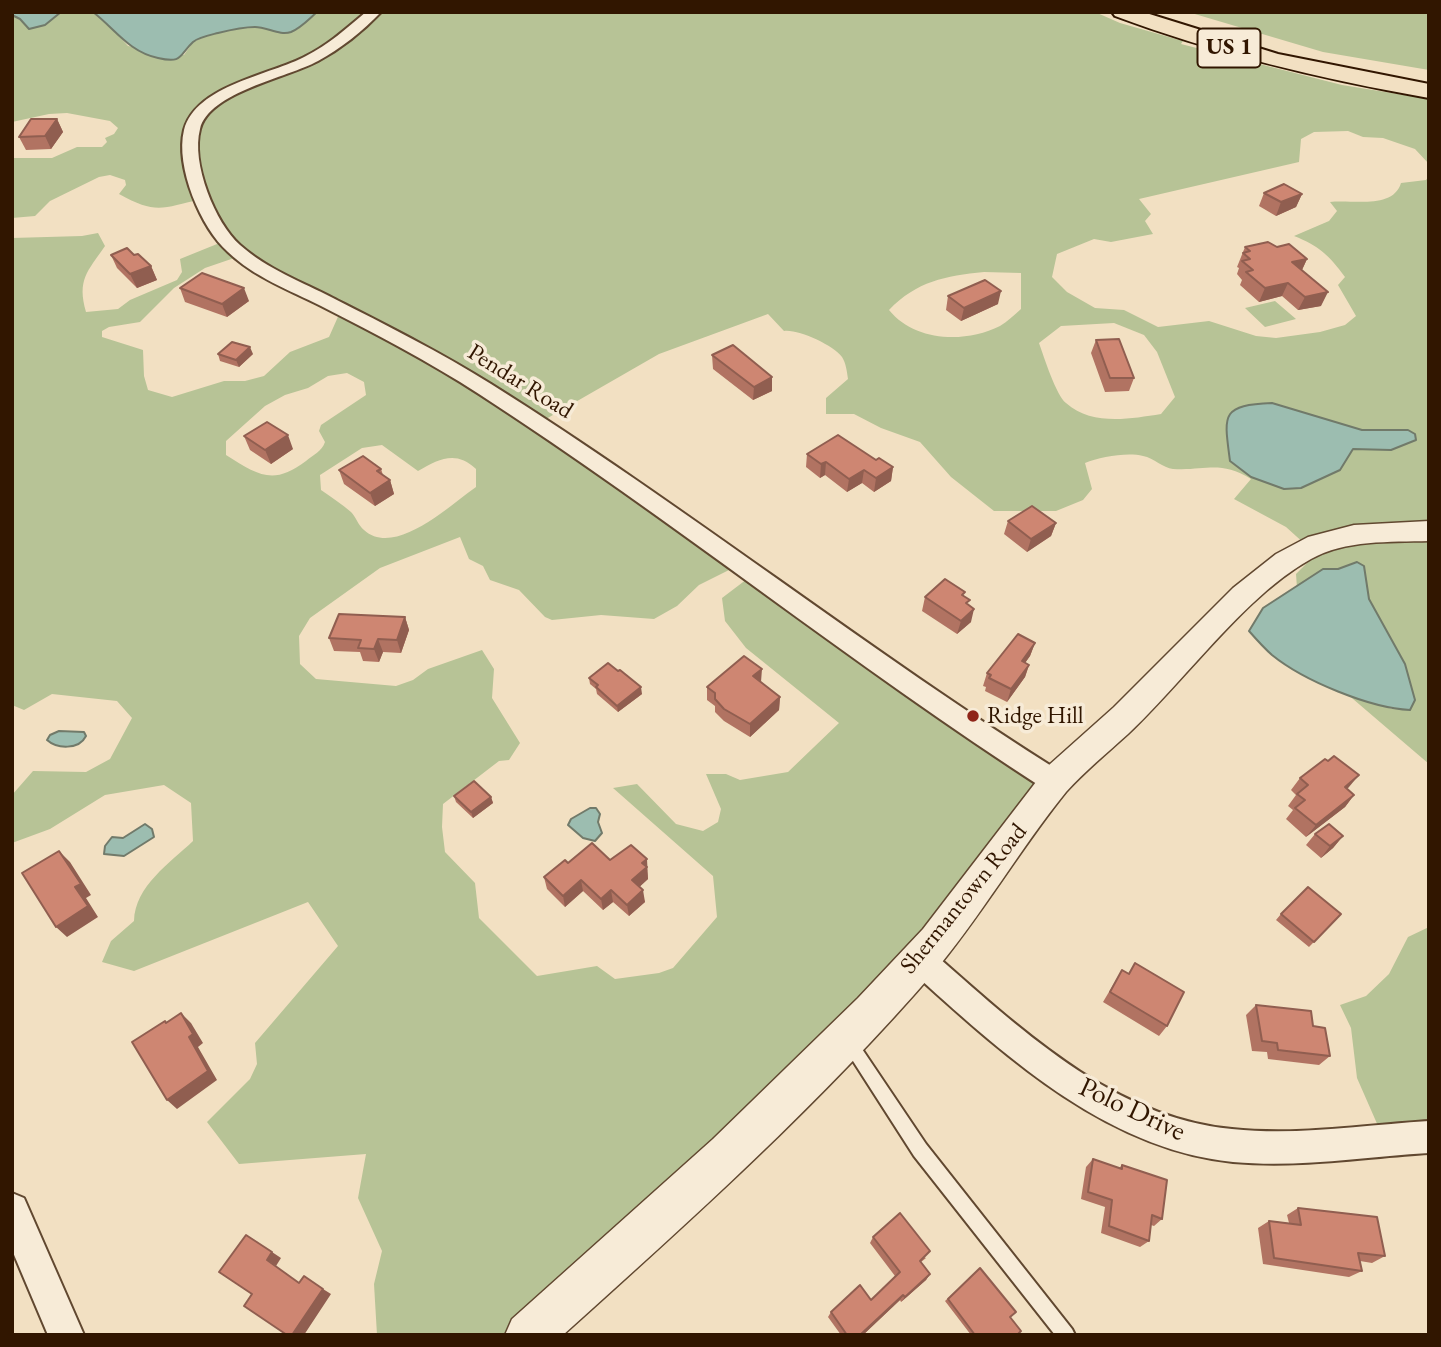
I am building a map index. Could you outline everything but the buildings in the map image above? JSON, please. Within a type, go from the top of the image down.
[{"type":"highway","name":"US 1","points":[[1122,12],[1223,46],[1340,69],[1429,81]]},
{"type":"highway","name":"US 1","points":[[1161,12],[1340,69],[1429,92]]},
{"type":"street","name":"Pendar Road","points":[[374,12],[349,34],[311,60],[228,94],[199,114],[192,129],[195,173],[210,217],[227,243],[281,278],[395,338],[502,399],[962,726],[1055,782]]},
{"type":"street","name":"Shermantown Road","points":[[528,1335],[628,1247],[727,1153],[919,960],[994,866],[1055,782],[1115,727],[1243,598],[1287,560],[1324,540],[1429,531]]},
{"type":"street","name":"Polo Drive","points":[[919,960],[1008,1038],[1054,1071],[1096,1098],[1187,1138],[1231,1145],[1323,1148],[1429,1137]]},
{"type":"street","points":[[12,1210],[66,1335]]},
{"type":"lane","points":[[845,1036],[920,1150],[1066,1335]]},
{"type":"green space","points":[[61,12],[93,12],[128,46],[184,55],[193,42],[206,36],[246,27],[266,28],[284,34],[298,29],[317,12],[1095,12],[1120,23],[1183,41],[1181,44],[1342,85],[1429,99],[1429,164],[1415,149],[1383,138],[1363,137],[1348,131],[1314,132],[1301,139],[1299,162],[1139,199],[1151,214],[1145,221],[1153,234],[1111,242],[1094,239],[1057,254],[1052,277],[1067,292],[1095,308],[1124,310],[1158,327],[1209,321],[1256,336],[1276,338],[1320,332],[1345,325],[1356,316],[1338,285],[1345,277],[1339,269],[1317,248],[1294,236],[1329,221],[1337,211],[1330,202],[1381,200],[1397,191],[1401,183],[1426,180],[1429,176],[1429,764],[1346,693],[1392,709],[1405,664],[1369,599],[1364,566],[1357,562],[1338,569],[1323,569],[1297,588],[1296,574],[1316,554],[1286,527],[1234,499],[1251,479],[1240,473],[1221,468],[1173,469],[1143,456],[1114,456],[1085,463],[1092,489],[1083,500],[1056,511],[994,511],[951,477],[920,442],[881,428],[854,414],[826,414],[826,398],[848,379],[842,357],[815,339],[784,331],[768,314],[659,354],[539,423],[737,566],[699,585],[677,606],[654,619],[601,615],[552,620],[545,617],[519,590],[490,580],[483,566],[469,559],[460,537],[380,568],[310,618],[299,636],[300,664],[316,679],[396,686],[413,680],[428,669],[482,650],[494,669],[492,698],[520,743],[509,760],[499,761],[443,804],[445,852],[475,883],[479,918],[537,976],[597,966],[615,979],[659,973],[673,968],[717,917],[713,876],[613,788],[637,784],[676,824],[703,831],[718,822],[721,809],[706,774],[726,774],[740,780],[788,772],[839,723],[746,648],[725,621],[722,598],[751,576],[1059,797],[1000,885],[934,953],[539,1335],[377,1335],[374,1284],[382,1251],[358,1198],[366,1154],[239,1164],[207,1122],[250,1079],[257,1064],[255,1043],[338,946],[308,902],[134,971],[102,962],[111,941],[134,921],[140,897],[147,886],[193,841],[191,803],[164,785],[105,795],[50,829],[12,843],[12,795],[33,771],[86,772],[110,759],[132,718],[117,701],[52,694],[24,710],[12,705],[12,238],[98,233],[105,246],[85,277],[83,301],[86,312],[118,309],[130,300],[177,280],[182,272],[180,259],[222,242],[202,199],[160,208],[142,205],[119,194],[126,185],[125,180],[110,175],[99,177],[50,201],[35,216],[12,218],[12,158],[52,158],[77,147],[102,147],[107,142],[105,138],[114,134],[118,128],[110,121],[67,113],[12,122],[12,15],[45,25]],"holes":[[[240,256],[341,310],[329,337],[290,352],[264,376],[245,381],[224,381],[172,397],[148,390],[144,376],[143,350],[102,337],[102,331],[109,327],[140,322],[174,288],[205,268]],[[1021,273],[1021,309],[1000,326],[986,332],[956,337],[940,336],[912,328],[889,310],[921,286],[944,278],[970,274]],[[1114,323],[1144,335],[1157,352],[1175,397],[1161,414],[1111,419],[1087,415],[1062,399],[1039,343],[1061,326]],[[347,373],[364,382],[366,395],[321,425],[319,431],[325,442],[314,455],[294,469],[275,475],[266,475],[247,468],[226,455],[226,441],[265,406],[285,395],[308,388],[328,376]],[[1348,427],[1363,430],[1408,430],[1391,450],[1353,449]],[[382,445],[418,471],[447,458],[469,463],[476,469],[476,487],[422,526],[391,538],[377,537],[364,530],[351,512],[321,490],[320,475],[362,448]]]},
{"type":"green space","points":[[1188,12],[1429,12],[1429,70],[1323,52]]},
{"type":"green space","points":[[1275,301],[1296,319],[1265,327],[1245,308]]},
{"type":"green space","points":[[1429,927],[1429,1135],[1382,1135],[1357,1078],[1351,1028],[1340,1005],[1366,996],[1389,974],[1408,937]]},
{"type":"shaded area","points":[[12,12],[61,12],[45,25],[29,29],[12,15]]},
{"type":"shaded area","points":[[93,12],[317,12],[298,28],[287,33],[250,27],[205,36],[193,42],[180,57],[172,60],[139,51]]},
{"type":"shaded area","points":[[1272,403],[1362,430],[1408,430],[1415,434],[1416,440],[1391,450],[1353,449],[1340,470],[1301,488],[1284,489],[1251,477],[1230,461],[1227,433],[1229,416],[1243,406]]},
{"type":"shaded area","points":[[1357,562],[1364,566],[1369,599],[1405,664],[1415,700],[1410,710],[1357,699],[1319,683],[1285,665],[1249,631],[1263,608],[1323,569],[1338,569]]},
{"type":"shaded area","points":[[59,731],[84,732],[86,736],[83,741],[68,747],[47,740],[50,735]]},
{"type":"shaded area","points":[[590,808],[596,808],[600,814],[598,822],[602,833],[595,841],[583,838],[568,825],[571,819]]},
{"type":"shaded area","points":[[145,824],[152,829],[154,837],[124,856],[104,854],[105,846],[112,837],[123,838]]},
{"type":"place","name":"Ridge Hill","points":[[973,716]]}]
